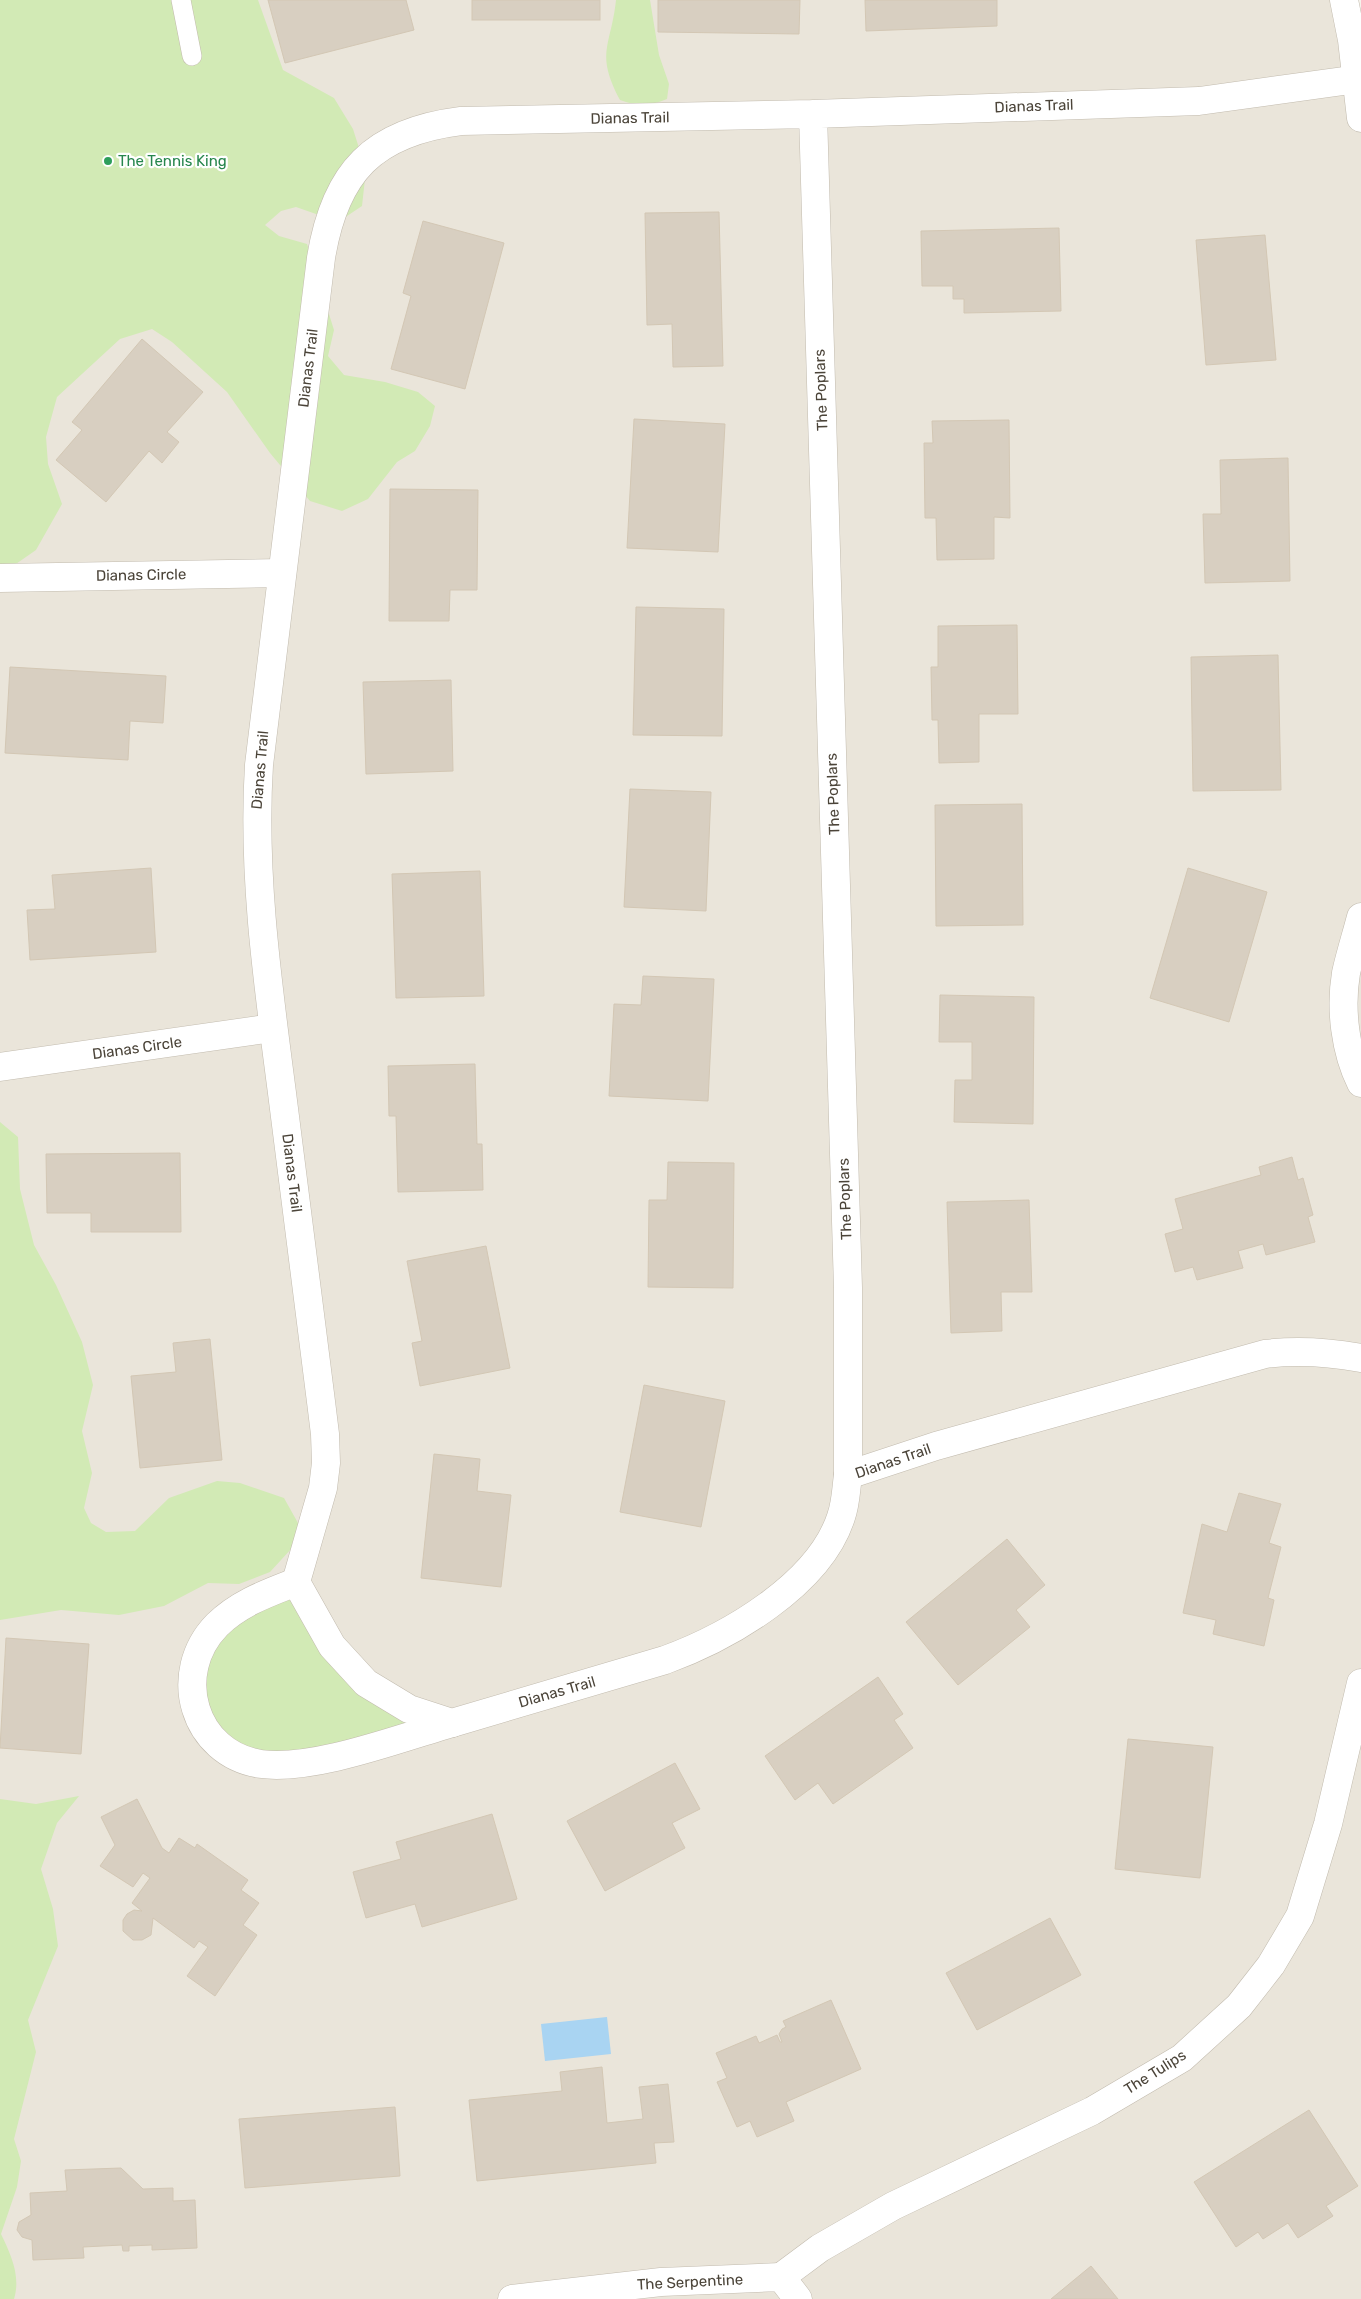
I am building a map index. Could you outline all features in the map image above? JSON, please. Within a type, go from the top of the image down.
[{"type":"street","points":[[1344,0],[1358,79],[1361,118]]},
{"type":"street","name":"Dianas Trail","points":[[1358,79],[1278,92],[1199,101],[813,114],[461,121],[422,127],[403,135],[374,150],[359,164],[336,202],[328,224],[323,248],[282,573],[259,765],[256,807],[256,842],[273,1028],[325,1434],[326,1463],[323,1488],[296,1582],[250,1600],[216,1626],[204,1642],[192,1676],[192,1694],[195,1709],[203,1726],[215,1742],[230,1754],[246,1761],[287,1764],[322,1760],[665,1660],[699,1648],[736,1629],[776,1599],[813,1564],[824,1549],[841,1518],[848,1475],[936,1446],[1265,1354],[1294,1351],[1323,1352],[1361,1358]]},
{"type":"street","name":"The Poplars","points":[[813,114],[847,1268],[848,1475]]},
{"type":"street","name":"Dianas Circle","points":[[0,578],[282,573]]},
{"type":"street","points":[[1361,917],[1346,974],[1344,1028],[1355,1070],[1361,1083]]},
{"type":"street","name":"Dianas Circle","points":[[0,1067],[273,1028]]},
{"type":"street","points":[[296,1582],[332,1646],[366,1683],[409,1709],[452,1722]]},
{"type":"street","name":"The Tulips","points":[[781,2277],[820,2248],[893,2206],[1092,2111],[1150,2077],[1182,2058],[1239,2006],[1271,1965],[1300,1916],[1328,1824],[1361,1683]]},
{"type":"street","points":[[781,2277],[798,2299]]},
{"type":"street","name":"The Serpentine","points":[[512,2299],[661,2282],[781,2277]]},
{"type":"lane","points":[[181,0],[192,56]]},
{"type":"shaded area","points":[[0,0],[1344,0],[1361,117],[1361,2299],[0,2299]]},
{"type":"green space","points":[[0,0],[258,0],[283,70],[334,98],[353,129],[366,170],[362,206],[344,218],[316,214],[296,207],[281,211],[265,225],[279,236],[307,244],[334,330],[328,356],[344,375],[385,382],[418,392],[435,406],[430,426],[415,451],[397,462],[368,499],[342,511],[310,501],[270,453],[227,392],[172,342],[152,329],[120,339],[57,397],[46,437],[48,464],[62,504],[36,550],[13,566],[0,565]]},
{"type":"green space","points":[[616,0],[650,0],[659,55],[669,84],[667,99],[644,105],[620,100],[612,84],[606,60]]},
{"type":"green space","points":[[0,1122],[18,1137],[20,1189],[34,1245],[56,1285],[82,1342],[93,1385],[82,1431],[92,1473],[84,1508],[91,1523],[106,1532],[135,1531],[169,1498],[217,1481],[240,1483],[284,1498],[298,1523],[298,1536],[292,1548],[270,1572],[239,1584],[208,1583],[164,1606],[119,1615],[61,1610],[0,1620]]},
{"type":"green space","points":[[296,1582],[332,1646],[452,1723],[287,1764],[215,1742],[197,1659],[204,1642]]},
{"type":"green space","points":[[79,1796],[57,1823],[41,1869],[53,1909],[58,1946],[28,2020],[36,2052],[14,2139],[21,2161],[17,2187],[1,2234],[14,2266],[16,2290],[14,2299],[0,2299],[0,1799],[36,1804]]},
{"type":"water","points":[[607,2017],[611,2054],[545,2061],[541,2024]]},
{"type":"building","points":[[268,0],[406,0],[414,30],[285,63]]},
{"type":"building","points":[[472,0],[600,0],[600,20],[472,20]]},
{"type":"building","points":[[658,0],[800,0],[799,34],[658,32]]},
{"type":"building","points":[[865,0],[997,0],[997,26],[866,31]]},
{"type":"building","points":[[719,212],[723,366],[673,367],[672,324],[647,325],[645,213]]},
{"type":"building","points":[[423,221],[504,243],[465,389],[391,369],[411,296],[403,293]]},
{"type":"building","points":[[1059,228],[1061,311],[964,313],[964,299],[953,299],[953,286],[922,286],[921,231]]},
{"type":"building","points":[[1265,235],[1276,360],[1206,365],[1196,240]]},
{"type":"building","points":[[142,339],[203,392],[167,432],[179,442],[162,463],[149,451],[106,502],[56,460],[82,430],[72,422]]},
{"type":"building","points":[[634,419],[725,424],[718,552],[627,548]]},
{"type":"building","points":[[1009,420],[1010,518],[994,517],[994,559],[937,560],[936,518],[925,518],[924,443],[933,443],[932,421]]},
{"type":"building","points":[[1288,458],[1290,581],[1205,583],[1203,514],[1221,514],[1220,460]]},
{"type":"building","points":[[390,489],[478,490],[477,590],[450,590],[449,621],[389,621]]},
{"type":"building","points":[[636,607],[724,609],[722,736],[633,735]]},
{"type":"building","points":[[1017,625],[1018,714],[979,714],[979,762],[939,763],[938,720],[932,720],[931,667],[938,667],[938,626]]},
{"type":"building","points":[[1278,655],[1281,790],[1193,791],[1191,657]]},
{"type":"building","points":[[10,667],[166,676],[163,723],[130,721],[128,760],[5,753]]},
{"type":"building","points":[[451,680],[453,771],[366,774],[363,682]]},
{"type":"building","points":[[630,789],[711,792],[706,911],[624,907]]},
{"type":"building","points":[[1022,804],[1023,925],[936,926],[935,805]]},
{"type":"building","points":[[151,868],[156,952],[30,960],[27,910],[55,909],[52,875]]},
{"type":"building","points":[[1188,868],[1267,892],[1229,1022],[1150,998]]},
{"type":"building","points":[[480,871],[484,996],[396,998],[392,874]]},
{"type":"building","points":[[643,976],[714,979],[708,1101],[609,1096],[614,1004],[641,1005]]},
{"type":"building","points":[[940,995],[1034,997],[1033,1124],[954,1122],[955,1080],[972,1080],[972,1042],[939,1042]]},
{"type":"building","points":[[475,1064],[477,1144],[482,1144],[483,1190],[398,1192],[396,1116],[389,1116],[388,1066]]},
{"type":"building","points":[[180,1153],[181,1232],[91,1232],[91,1213],[47,1213],[46,1154]]},
{"type":"building","points":[[1292,1157],[1298,1180],[1303,1178],[1313,1215],[1308,1217],[1315,1242],[1266,1255],[1263,1244],[1238,1251],[1243,1268],[1197,1280],[1193,1267],[1175,1272],[1165,1234],[1183,1229],[1175,1199],[1261,1175],[1259,1167]]},
{"type":"building","points":[[668,1162],[734,1163],[733,1288],[648,1287],[649,1200],[667,1200]]},
{"type":"building","points":[[1029,1200],[1032,1292],[1001,1292],[1002,1331],[951,1333],[947,1202]]},
{"type":"building","points":[[486,1246],[510,1368],[420,1386],[412,1343],[422,1341],[407,1261]]},
{"type":"building","points":[[210,1339],[222,1460],[140,1468],[131,1376],[176,1372],[173,1343]]},
{"type":"building","points":[[644,1385],[725,1401],[701,1527],[620,1512]]},
{"type":"building","points":[[434,1454],[480,1459],[477,1491],[511,1495],[501,1587],[421,1578]]},
{"type":"building","points":[[1239,1493],[1281,1504],[1269,1543],[1281,1547],[1268,1598],[1274,1600],[1264,1646],[1213,1634],[1216,1620],[1183,1613],[1202,1524],[1227,1532]]},
{"type":"building","points":[[1007,1539],[1045,1585],[1016,1610],[1030,1627],[958,1685],[906,1622]]},
{"type":"building","points":[[6,1638],[89,1644],[81,1754],[0,1748]]},
{"type":"building","points":[[878,1677],[903,1714],[894,1720],[913,1748],[833,1804],[818,1783],[795,1800],[765,1756]]},
{"type":"building","points":[[1128,1739],[1213,1747],[1200,1878],[1115,1869]]},
{"type":"building","points":[[675,1763],[700,1809],[672,1823],[685,1848],[605,1891],[567,1821]]},
{"type":"building","points":[[137,1799],[162,1848],[169,1853],[179,1838],[195,1848],[197,1844],[248,1880],[241,1890],[259,1903],[243,1925],[257,1935],[215,1996],[187,1976],[208,1947],[199,1941],[194,1948],[153,1918],[151,1935],[142,1940],[133,1940],[123,1931],[123,1920],[127,1914],[134,1910],[142,1911],[132,1903],[150,1878],[143,1873],[133,1887],[100,1866],[115,1845],[101,1817]]},
{"type":"building","points":[[492,1814],[517,1899],[422,1927],[415,1904],[366,1918],[353,1872],[401,1859],[396,1842]]},
{"type":"building","points":[[1050,1918],[1081,1975],[977,2030],[946,1973]]},
{"type":"building","points":[[831,2000],[861,2069],[786,2102],[794,2121],[757,2137],[750,2121],[737,2127],[717,2082],[727,2078],[716,2053],[756,2036],[759,2043],[777,2035],[780,2042],[782,2042],[779,2034],[786,2027],[783,2021]]},
{"type":"building","points":[[602,2067],[607,2123],[643,2119],[639,2087],[668,2084],[674,2142],[654,2143],[656,2163],[477,2181],[469,2100],[562,2091],[560,2072]]},
{"type":"building","points":[[395,2107],[400,2176],[245,2188],[239,2119]]},
{"type":"building","points":[[1309,2110],[1358,2186],[1326,2206],[1333,2216],[1298,2238],[1288,2223],[1263,2239],[1258,2232],[1236,2247],[1194,2182]]},
{"type":"building","points":[[121,2168],[143,2189],[173,2188],[173,2201],[195,2200],[197,2248],[152,2250],[152,2245],[129,2246],[129,2251],[123,2251],[122,2245],[83,2247],[84,2258],[33,2260],[32,2240],[22,2237],[17,2230],[19,2222],[31,2215],[30,2193],[67,2191],[65,2170]]},
{"type":"building","points":[[1091,2266],[1118,2299],[1051,2299]]},
{"type":"place","name":"The Tennis King","points":[[108,161]]}]
